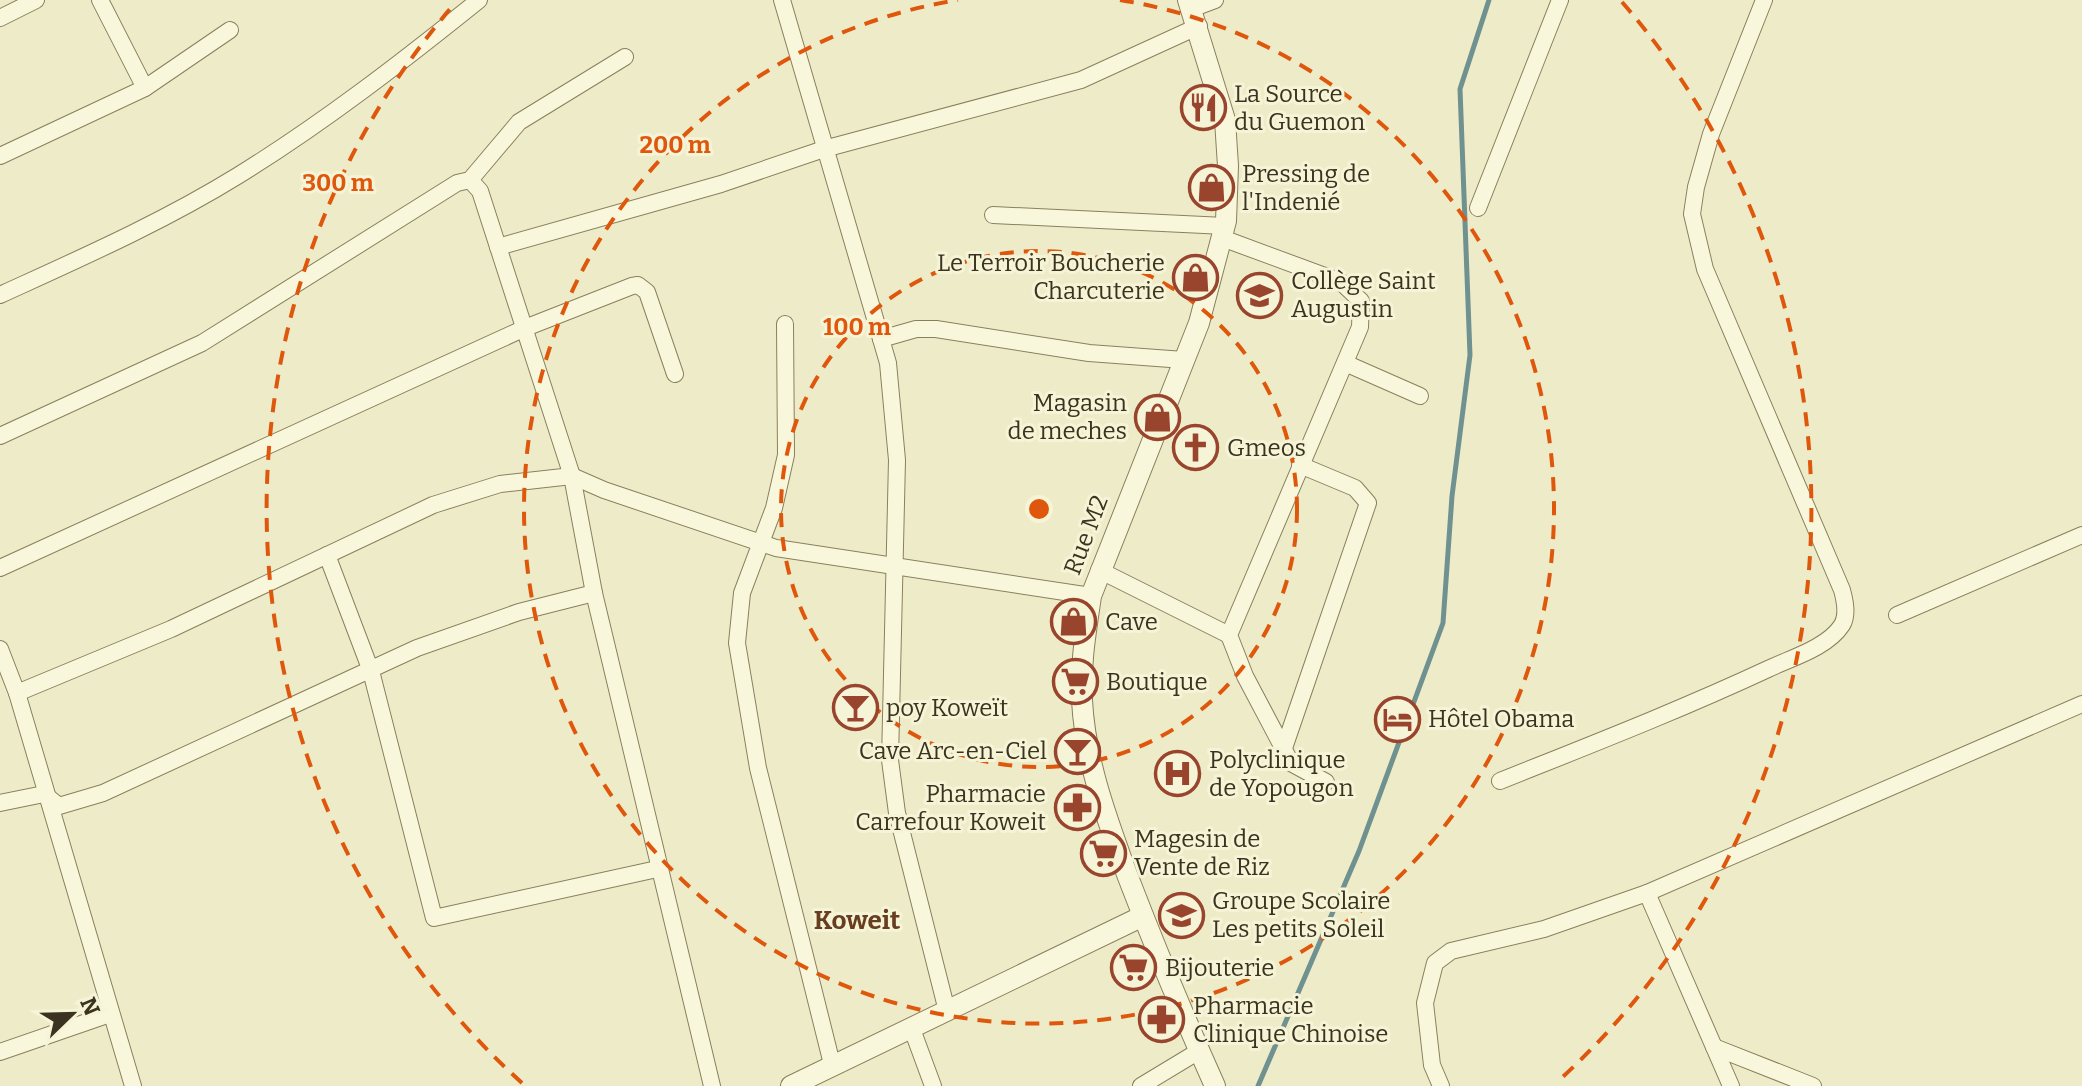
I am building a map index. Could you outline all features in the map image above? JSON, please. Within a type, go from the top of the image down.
[{"type":"street","points":[[0,18],[36,0]]},
{"type":"street","points":[[100,0],[145,88]]},
{"type":"street","points":[[0,295],[119,240],[237,176],[376,80],[479,0]]},
{"type":"street","points":[[498,247],[721,184],[824,149],[1081,80],[1215,0]]},
{"type":"street","points":[[1478,208],[1560,0]]},
{"type":"street","points":[[1500,781],[1690,705],[1813,648],[1843,623],[1846,606],[1842,590],[1705,269],[1692,214],[1702,160],[1764,0]]},
{"type":"street","points":[[784,1],[824,149],[888,363],[897,460],[890,760],[897,813],[947,1011]]},
{"type":"street","name":"Rue M2","points":[[1193,12],[1225,120],[1229,196],[1224,232],[1216,268],[1184,360],[1099,570],[1091,596],[1081,671],[1088,752],[1100,798],[1143,916],[1215,1086]]},
{"type":"street","points":[[0,156],[145,88],[230,30]]},
{"type":"street","points":[[0,436],[202,343],[457,183],[470,180],[519,122],[625,57]]},
{"type":"street","points":[[470,180],[480,191],[572,476],[594,593],[657,869],[712,1086]]},
{"type":"street","points":[[993,215],[1224,232],[1351,289],[1361,301],[1363,314],[1345,363],[1229,635]]},
{"type":"street","points":[[0,568],[525,328],[638,285],[647,292],[675,374]]},
{"type":"street","points":[[785,324],[786,455],[782,480],[742,593],[739,667],[780,862],[832,1064]]},
{"type":"street","points":[[881,339],[916,329],[936,329],[1089,353],[1184,360]]},
{"type":"street","points":[[1345,363],[1420,396]]},
{"type":"street","points":[[1283,751],[1368,503],[1355,488],[1300,465]]},
{"type":"street","points":[[17,693],[171,629],[474,490],[572,476],[604,490],[806,555],[895,565],[1091,596]]},
{"type":"street","points":[[1897,615],[2082,535]]},
{"type":"street","points":[[327,555],[371,671],[434,918],[657,869]]},
{"type":"street","points":[[1099,570],[1229,635],[1245,676],[1283,751],[1301,771],[1326,782]]},
{"type":"street","points":[[44,794],[59,806],[103,793],[417,648],[479,625],[594,593]]},
{"type":"street","points":[[0,649],[17,693],[44,794],[133,1086]]},
{"type":"street","points":[[1441,1086],[1432,1065],[1426,1034],[1425,1003],[1435,963],[1451,951],[1544,929],[1647,893],[2082,704]]},
{"type":"street","points":[[0,803],[44,794]]},
{"type":"street","points":[[1647,893],[1731,1086]]},
{"type":"street","points":[[801,1084],[832,1064],[912,1029],[1143,916]]},
{"type":"street","points":[[0,1052],[110,1014]]},
{"type":"street","points":[[912,1029],[933,1086]]},
{"type":"street","points":[[1714,1047],[1813,1086]]},
{"type":"street","points":[[1141,1086],[1199,1051]]},
{"type":"waterway","points":[[1258,1086],[1359,851],[1443,623],[1452,496],[1470,355],[1460,89],[1489,0]]},
{"type":"place","name":"La Source du Guemon","points":[[1203,108]]},
{"type":"place","name":"Pressing de l'Indenié","points":[[1211,188]]},
{"type":"place","name":"Le Terroir Boucherie Charcuterie","points":[[1196,277]]},
{"type":"place","name":"Collège Saint Augustin","points":[[1260,295]]},
{"type":"place","name":"Magasin de meches","points":[[1158,417]]},
{"type":"place","name":"Gmeos","points":[[1196,448]]},
{"type":"place","name":"Cave","points":[[1074,622]]},
{"type":"place","name":"Boutique","points":[[1075,682]]},
{"type":"place","name":"poy Koweït","points":[[855,708]]},
{"type":"place","name":"Hôtel Obama","points":[[1397,719]]},
{"type":"place","name":"Cave Arc-en-Ciel","points":[[1078,751]]},
{"type":"place","name":"Polyclinique de Yopougon","points":[[1178,774]]},
{"type":"place","name":"Pharmacie Carrefour Koweit","points":[[1077,808]]},
{"type":"place","name":"Magesin de Vente de Riz","points":[[1103,853]]},
{"type":"place","name":"Groupe Scolaire Les petits Soleil","points":[[1181,915]]},
{"type":"place","name":"Bijouterie","points":[[1134,968]]},
{"type":"place","name":"Pharmacie Clinique Chinoise","points":[[1162,1020]]},
{"type":"district","name":"Koweit","points":[[857,920]]}]
